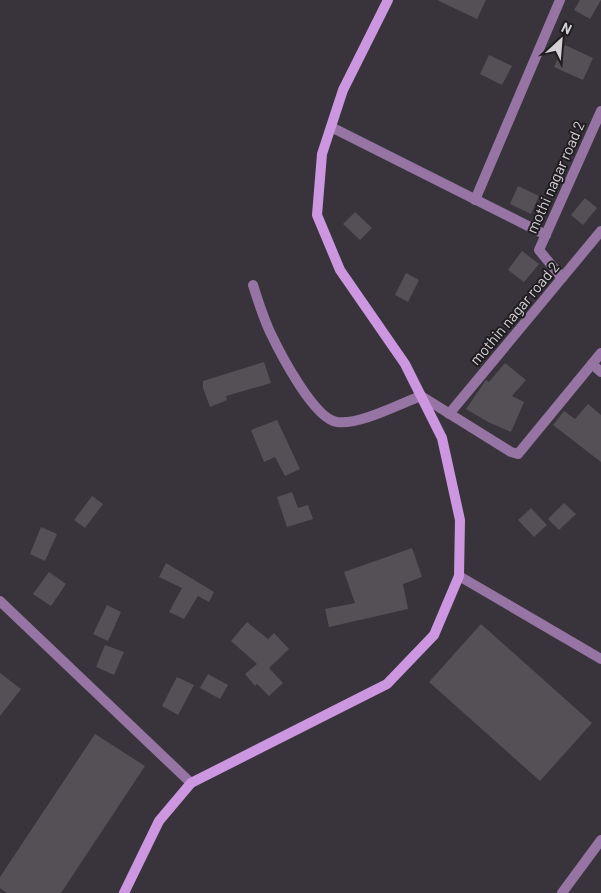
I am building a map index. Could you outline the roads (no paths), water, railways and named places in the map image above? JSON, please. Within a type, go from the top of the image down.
[{"type":"main road","points":[[124,893],[159,821],[191,783],[387,684],[434,636],[459,576],[460,520],[442,438],[405,364],[340,270],[316,215],[322,154],[343,90],[388,0]]},
{"type":"street","points":[[475,200],[560,0]]},
{"type":"street","name":"mothi nagar road 2","points":[[562,278],[539,250],[601,111]]},
{"type":"street","points":[[331,127],[546,235]]},
{"type":"street","name":"mothin nagar road 2","points":[[449,414],[601,231]]},
{"type":"street","points":[[252,285],[269,332],[303,390],[325,417],[336,422],[352,421],[421,396],[511,452],[518,454],[601,353]]},
{"type":"street","points":[[592,364],[601,372]]},
{"type":"street","points":[[459,576],[601,659]]},
{"type":"street","points":[[0,601],[191,783]]},
{"type":"street","points":[[562,893],[601,840]]}]
